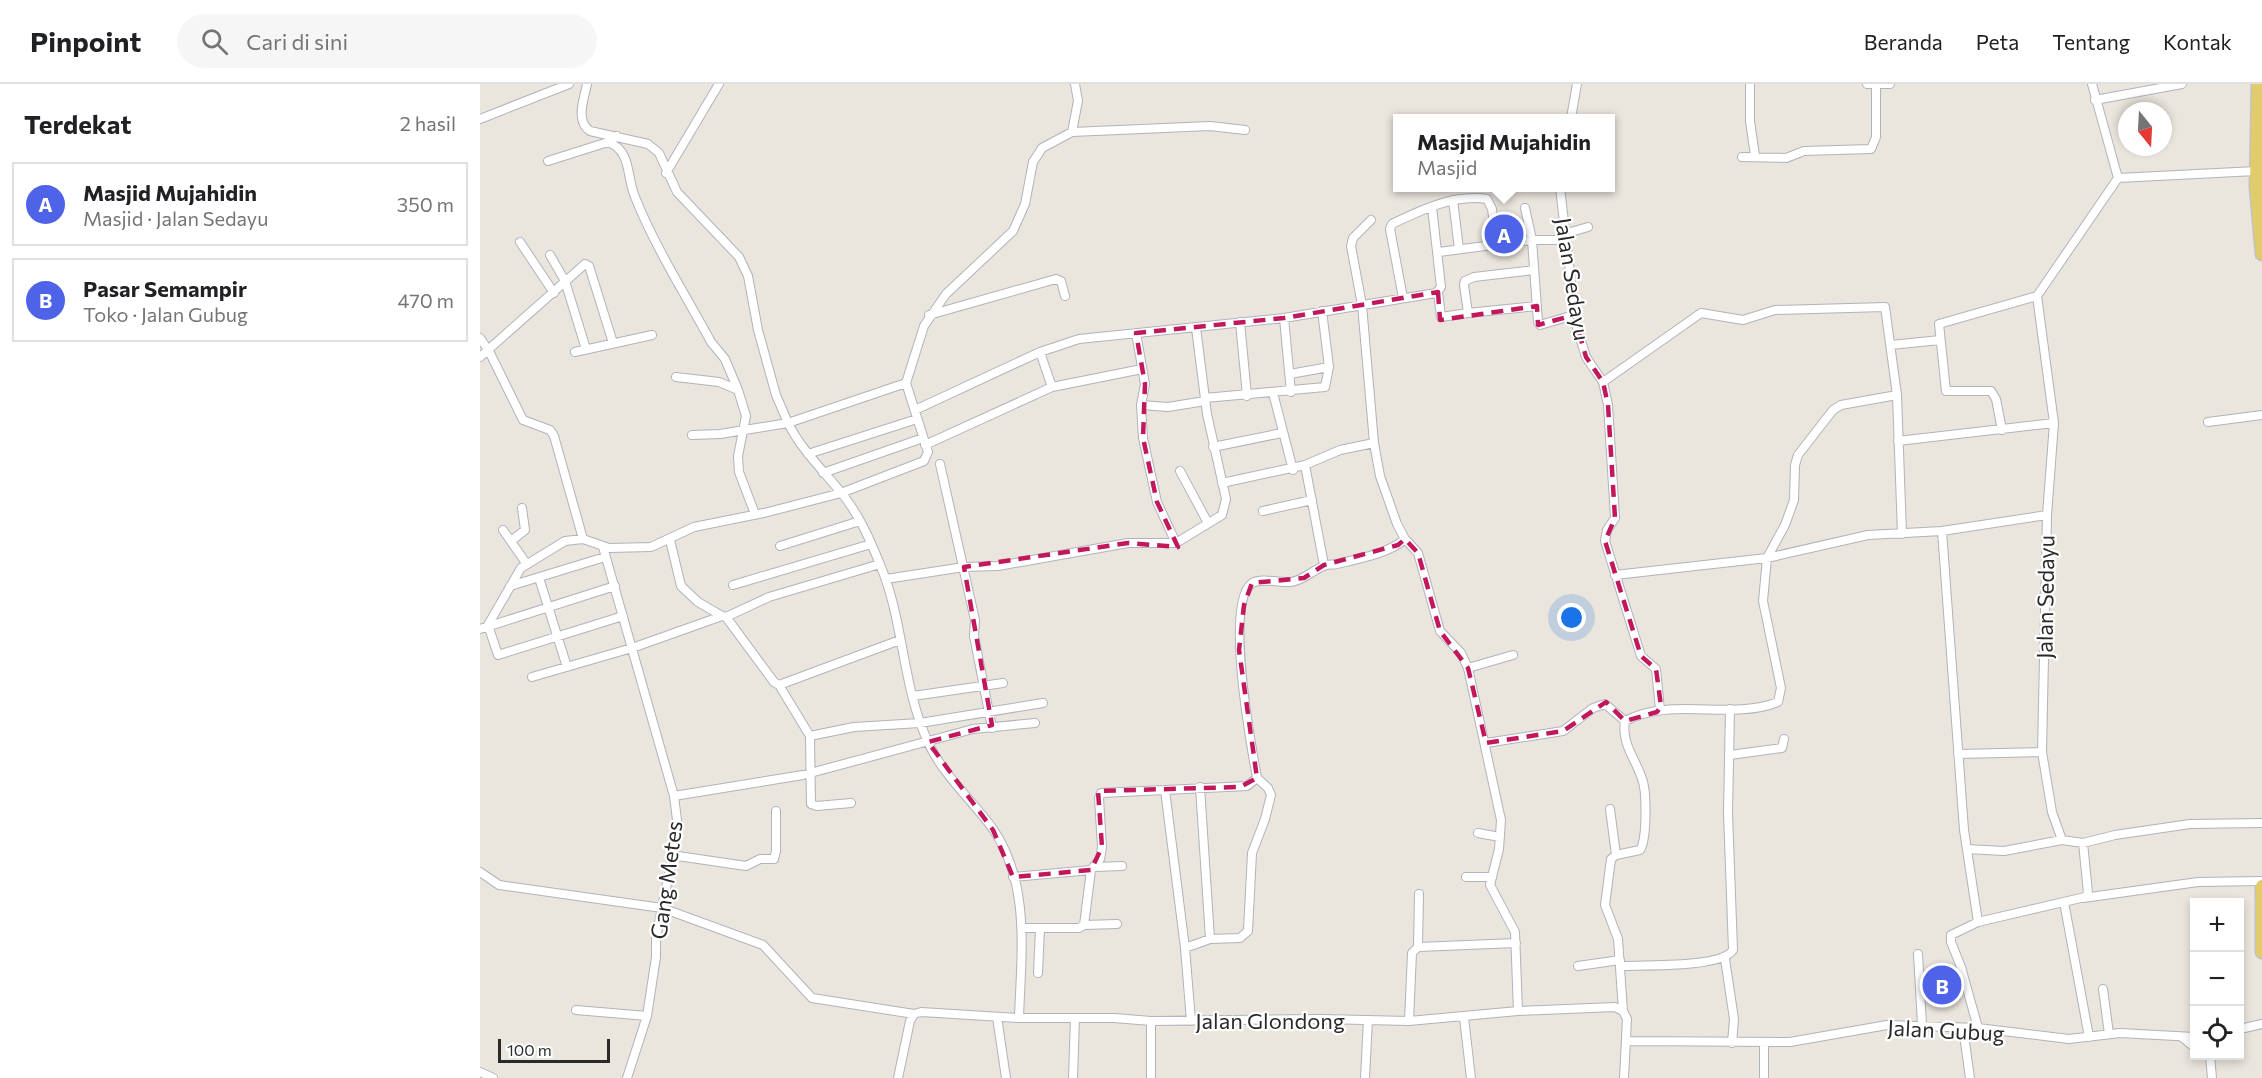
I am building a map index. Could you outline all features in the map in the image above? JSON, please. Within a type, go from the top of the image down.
[{"type":"main road","points":[[2258,84],[2256,171],[2262,254]]},
{"type":"main road","points":[[2262,884],[2260,912],[2262,952]]},
{"type":"street","points":[[480,119],[544,88],[569,84]]},
{"type":"street","points":[[587,84],[582,123],[590,131],[648,144],[659,153],[666,173],[677,192],[733,249],[744,267],[776,395],[788,423],[808,454],[841,493],[860,521],[886,579],[913,696],[928,742],[993,830],[1005,852],[1020,902],[1022,928],[1019,1018]]},
{"type":"street","points":[[666,173],[719,84]]},
{"type":"street","points":[[1072,132],[1078,101],[1075,84]]},
{"type":"street","points":[[1572,114],[1577,84]]},
{"type":"street","points":[[1750,84],[1750,121],[1755,156]]},
{"type":"street","points":[[1867,84],[1876,86],[1890,84]]},
{"type":"street","points":[[2092,84],[2118,177]]},
{"type":"street","points":[[2095,100],[2182,84]]},
{"type":"street","points":[[1742,157],[1786,158],[1804,151],[1871,149],[1876,137],[1876,86]]},
{"type":"street","points":[[484,627],[526,563],[559,544],[583,539],[603,547],[651,547],[694,527],[841,493],[924,460],[928,455],[906,383],[929,315],[946,294],[1013,231],[1025,204],[1037,154],[1042,148],[1072,132],[1210,126],[1245,130]]},
{"type":"street","points":[[548,161],[608,142],[617,136]]},
{"type":"street","points":[[608,142],[618,146],[625,154],[635,199],[711,342],[725,359],[738,390],[746,416],[738,463],[755,514]]},
{"type":"street","points":[[2118,177],[2256,171]]},
{"type":"street","points":[[2002,430],[1996,399],[1991,391],[1946,391],[1939,327],[1942,321],[2037,296],[2118,177]]},
{"type":"street","name":"Jalan Sedayu","points":[[1560,192],[1574,315],[1586,357],[1603,382],[1608,405],[1616,518],[1606,530],[1605,541],[1641,656],[1656,669],[1660,710]]},
{"type":"street","points":[[1403,298],[1391,226],[1453,200],[1481,198],[1490,202],[1497,245]]},
{"type":"street","points":[[1453,200],[1459,249]]},
{"type":"street","points":[[1432,207],[1439,252],[1441,286],[1438,292],[1441,317],[1537,306]]},
{"type":"street","points":[[1525,208],[1532,240],[1540,325],[1574,315]]},
{"type":"street","points":[[1371,220],[1352,242],[1362,305],[1374,443],[1387,497],[1405,539],[1418,553],[1440,631],[1461,653],[1468,668],[1501,820],[1500,837],[1491,877],[1492,892],[1510,922],[1516,943],[1518,1011]]},
{"type":"street","points":[[1439,252],[1564,237],[1588,228]]},
{"type":"street","points":[[520,242],[554,293]]},
{"type":"street","points":[[550,255],[565,282],[586,350]]},
{"type":"street","points":[[480,357],[554,293],[582,265],[589,266],[613,343]]},
{"type":"street","points":[[1468,313],[1464,285],[1468,279],[1534,270]]},
{"type":"street","points":[[929,315],[1056,279],[1061,281],[1065,296]]},
{"type":"street","points":[[808,454],[916,414],[1040,352],[1079,339],[1284,318],[1438,292]]},
{"type":"street","points":[[2037,296],[2054,423],[2047,515]]},
{"type":"street","points":[[1603,382],[1701,313],[1743,320],[1775,310],[1883,306],[1888,313],[1897,395],[1902,534]]},
{"type":"street","points":[[1141,405],[1168,407],[1205,400],[1325,387],[1329,367],[1322,312]]},
{"type":"street","points":[[1284,318],[1291,392]]},
{"type":"street","points":[[1240,322],[1247,396]]},
{"type":"street","points":[[886,579],[964,567],[998,566],[1128,543],[1176,543],[1225,511],[1222,483],[1205,400],[1196,328]]},
{"type":"street","points":[[1136,333],[1145,384],[1141,405],[1143,438],[1157,502],[1176,543]]},
{"type":"street","points":[[575,352],[652,335]]},
{"type":"street","points":[[480,338],[489,351],[523,420],[550,430],[554,436],[583,539]]},
{"type":"street","points":[[1891,345],[1940,340]]},
{"type":"street","points":[[1040,352],[1052,387]]},
{"type":"street","points":[[1290,374],[1329,367]]},
{"type":"street","points":[[823,473],[924,441],[1052,387],[1142,369]]},
{"type":"street","points":[[676,377],[719,382],[738,390]]},
{"type":"street","points":[[692,435],[745,431],[788,423],[906,383]]},
{"type":"street","points":[[1273,393],[1293,470]]},
{"type":"street","points":[[1625,721],[1660,710],[1730,709],[1772,704],[1780,699],[1781,688],[1763,601],[1767,558],[1785,525],[1794,500],[1795,465],[1798,455],[1833,410],[1847,403],[1897,395]]},
{"type":"street","points":[[2208,422],[2262,415]]},
{"type":"street","points":[[1898,441],[2054,423]]},
{"type":"street","points":[[1213,447],[1282,433]]},
{"type":"street","points":[[1222,483],[1293,470],[1340,450],[1374,443]]},
{"type":"street","points":[[940,464],[975,620],[974,636],[992,728]]},
{"type":"street","points":[[1305,465],[1324,566]]},
{"type":"street","points":[[1180,471],[1208,522]]},
{"type":"street","points":[[1263,511],[1312,500]]},
{"type":"street","points":[[511,542],[525,530],[522,508]]},
{"type":"street","name":"Jalan Sedayu","points":[[1615,575],[1767,558],[1868,535],[1942,531],[2047,515],[2042,752],[2052,812],[2062,840]]},
{"type":"street","points":[[780,546],[860,521]]},
{"type":"street","points":[[503,530],[526,563]]},
{"type":"street","points":[[1942,531],[1958,754],[1967,849],[1978,922]]},
{"type":"street","points":[[1185,948],[1210,939],[1240,938],[1248,931],[1252,853],[1257,835],[1266,819],[1270,795],[1268,788],[1257,778],[1239,650],[1248,589],[1252,583],[1258,581],[1293,582],[1324,566],[1343,563],[1398,545],[1405,539]]},
{"type":"street","points":[[670,540],[681,586],[698,602],[724,616],[774,682],[779,685],[810,736],[809,773],[813,805],[851,803]]},
{"type":"street","points":[[733,585],[871,544]]},
{"type":"street","name":"Gang Metes","points":[[603,547],[674,796],[678,828],[662,908],[647,1016],[627,1078]]},
{"type":"street","points":[[510,586],[606,557]]},
{"type":"street","points":[[532,677],[632,648],[724,616],[769,597],[880,564]]},
{"type":"street","points":[[539,578],[567,667]]},
{"type":"street","points":[[484,627],[615,586]]},
{"type":"street","points":[[484,627],[498,655],[623,616]]},
{"type":"street","points":[[779,685],[900,640]]},
{"type":"street","points":[[1468,668],[1512,655]]},
{"type":"street","points":[[913,696],[1003,683]]},
{"type":"street","points":[[810,736],[854,727],[920,723],[1043,703]]},
{"type":"street","points":[[1486,743],[1563,731],[1593,708],[1605,704],[1625,721],[1626,745],[1643,782],[1645,837],[1640,849],[1616,855],[1611,859],[1605,902],[1617,935],[1623,1011],[1627,1019],[1624,1078]]},
{"type":"street","points":[[1578,966],[1725,959],[1730,956],[1735,943],[1728,813],[1730,709]]},
{"type":"street","points":[[674,796],[809,773],[973,729],[1035,723]]},
{"type":"street","points":[[1730,755],[1784,748],[1784,740]]},
{"type":"street","points":[[1958,754],[2042,752]]},
{"type":"street","points":[[1084,925],[1093,869],[1100,859],[1102,847],[1099,798],[1101,793],[1247,786],[1257,778]]},
{"type":"street","points":[[1200,787],[1210,939]]},
{"type":"street","points":[[1165,790],[1185,948],[1191,1020]]},
{"type":"street","points":[[1610,809],[1616,855]]},
{"type":"street","points":[[671,855],[746,866],[760,859],[774,859],[776,811]]},
{"type":"street","points":[[1967,849],[2004,851],[2062,840],[2083,843],[2115,835],[2190,824],[2262,823]]},
{"type":"street","points":[[1478,833],[1500,837]]},
{"type":"street","points":[[2083,843],[2088,893],[2083,898]]},
{"type":"street","points":[[1013,877],[1122,866]]},
{"type":"street","name":"Jalan Glondong","points":[[480,872],[500,885],[662,908],[763,945],[812,998],[914,1014],[921,1012],[1019,1018],[1114,1017],[1151,1021],[1321,1019],[1409,1021],[1464,1018],[1518,1011],[1615,1007],[1623,1011]]},
{"type":"street","points":[[1466,877],[1491,877]]},
{"type":"street","points":[[1978,1028],[1950,939],[1954,933],[1978,922],[2083,898],[2198,882],[2262,884]]},
{"type":"street","points":[[1418,947],[1419,894]]},
{"type":"street","points":[[2064,902],[2089,1036]]},
{"type":"street","points":[[1022,928],[1079,928],[1084,925],[1117,924]]},
{"type":"street","points":[[1038,973],[1040,929]]},
{"type":"street","points":[[1409,1021],[1412,953],[1418,947],[1516,943]]},
{"type":"street","points":[[1918,954],[1922,1025]]},
{"type":"street","points":[[1725,959],[1734,1019],[1732,1043]]},
{"type":"street","points":[[1021,960],[1038,960]]},
{"type":"street","points":[[2103,989],[2109,1034]]},
{"type":"street","points":[[576,1010],[647,1016]]},
{"type":"street","points":[[898,1078],[910,1021],[914,1014]]},
{"type":"street","points":[[997,1017],[1006,1078]]},
{"type":"street","points":[[1073,1078],[1075,1018]]},
{"type":"street","points":[[1464,1018],[1471,1078]]},
{"type":"street","points":[[1365,1078],[1368,1020]]},
{"type":"street","points":[[1151,1021],[1151,1078]]},
{"type":"street","points":[[2244,1028],[2262,1024]]},
{"type":"street","name":"Jalan Gubug","points":[[1626,1041],[1790,1042],[1887,1025],[1978,1028],[2046,1037],[2132,1033],[2190,1037]]},
{"type":"street","points":[[1963,1028],[1970,1078]]},
{"type":"street","points":[[2183,1038],[2190,1044]]},
{"type":"street","points":[[1764,1043],[1764,1078]]},
{"type":"street","points":[[2209,1060],[2212,1078]]},
{"type":"street","points":[[480,1071],[493,1078]]},
{"type":"highlighted area","points":[[1438,292],[1440,320],[1537,306],[1538,325],[1574,315],[1586,357],[1603,382],[1608,405],[1615,518],[1605,541],[1641,656],[1656,669],[1661,706],[1657,712],[1625,721],[1606,702],[1563,731],[1486,743],[1468,668],[1440,631],[1418,553],[1405,539],[1398,545],[1324,565],[1304,578],[1252,583],[1244,605],[1239,650],[1257,778],[1240,787],[1098,791],[1102,847],[1091,870],[1013,877],[993,830],[928,742],[992,725],[964,567],[1128,543],[1178,547],[1157,502],[1143,438],[1145,384],[1136,333],[1284,318]]},
{"type":"place","name":"Masjid Mujahidin","points":[[1504,234]]},
{"type":"place","name":"Pasar Semampir","points":[[1942,985]]}]
